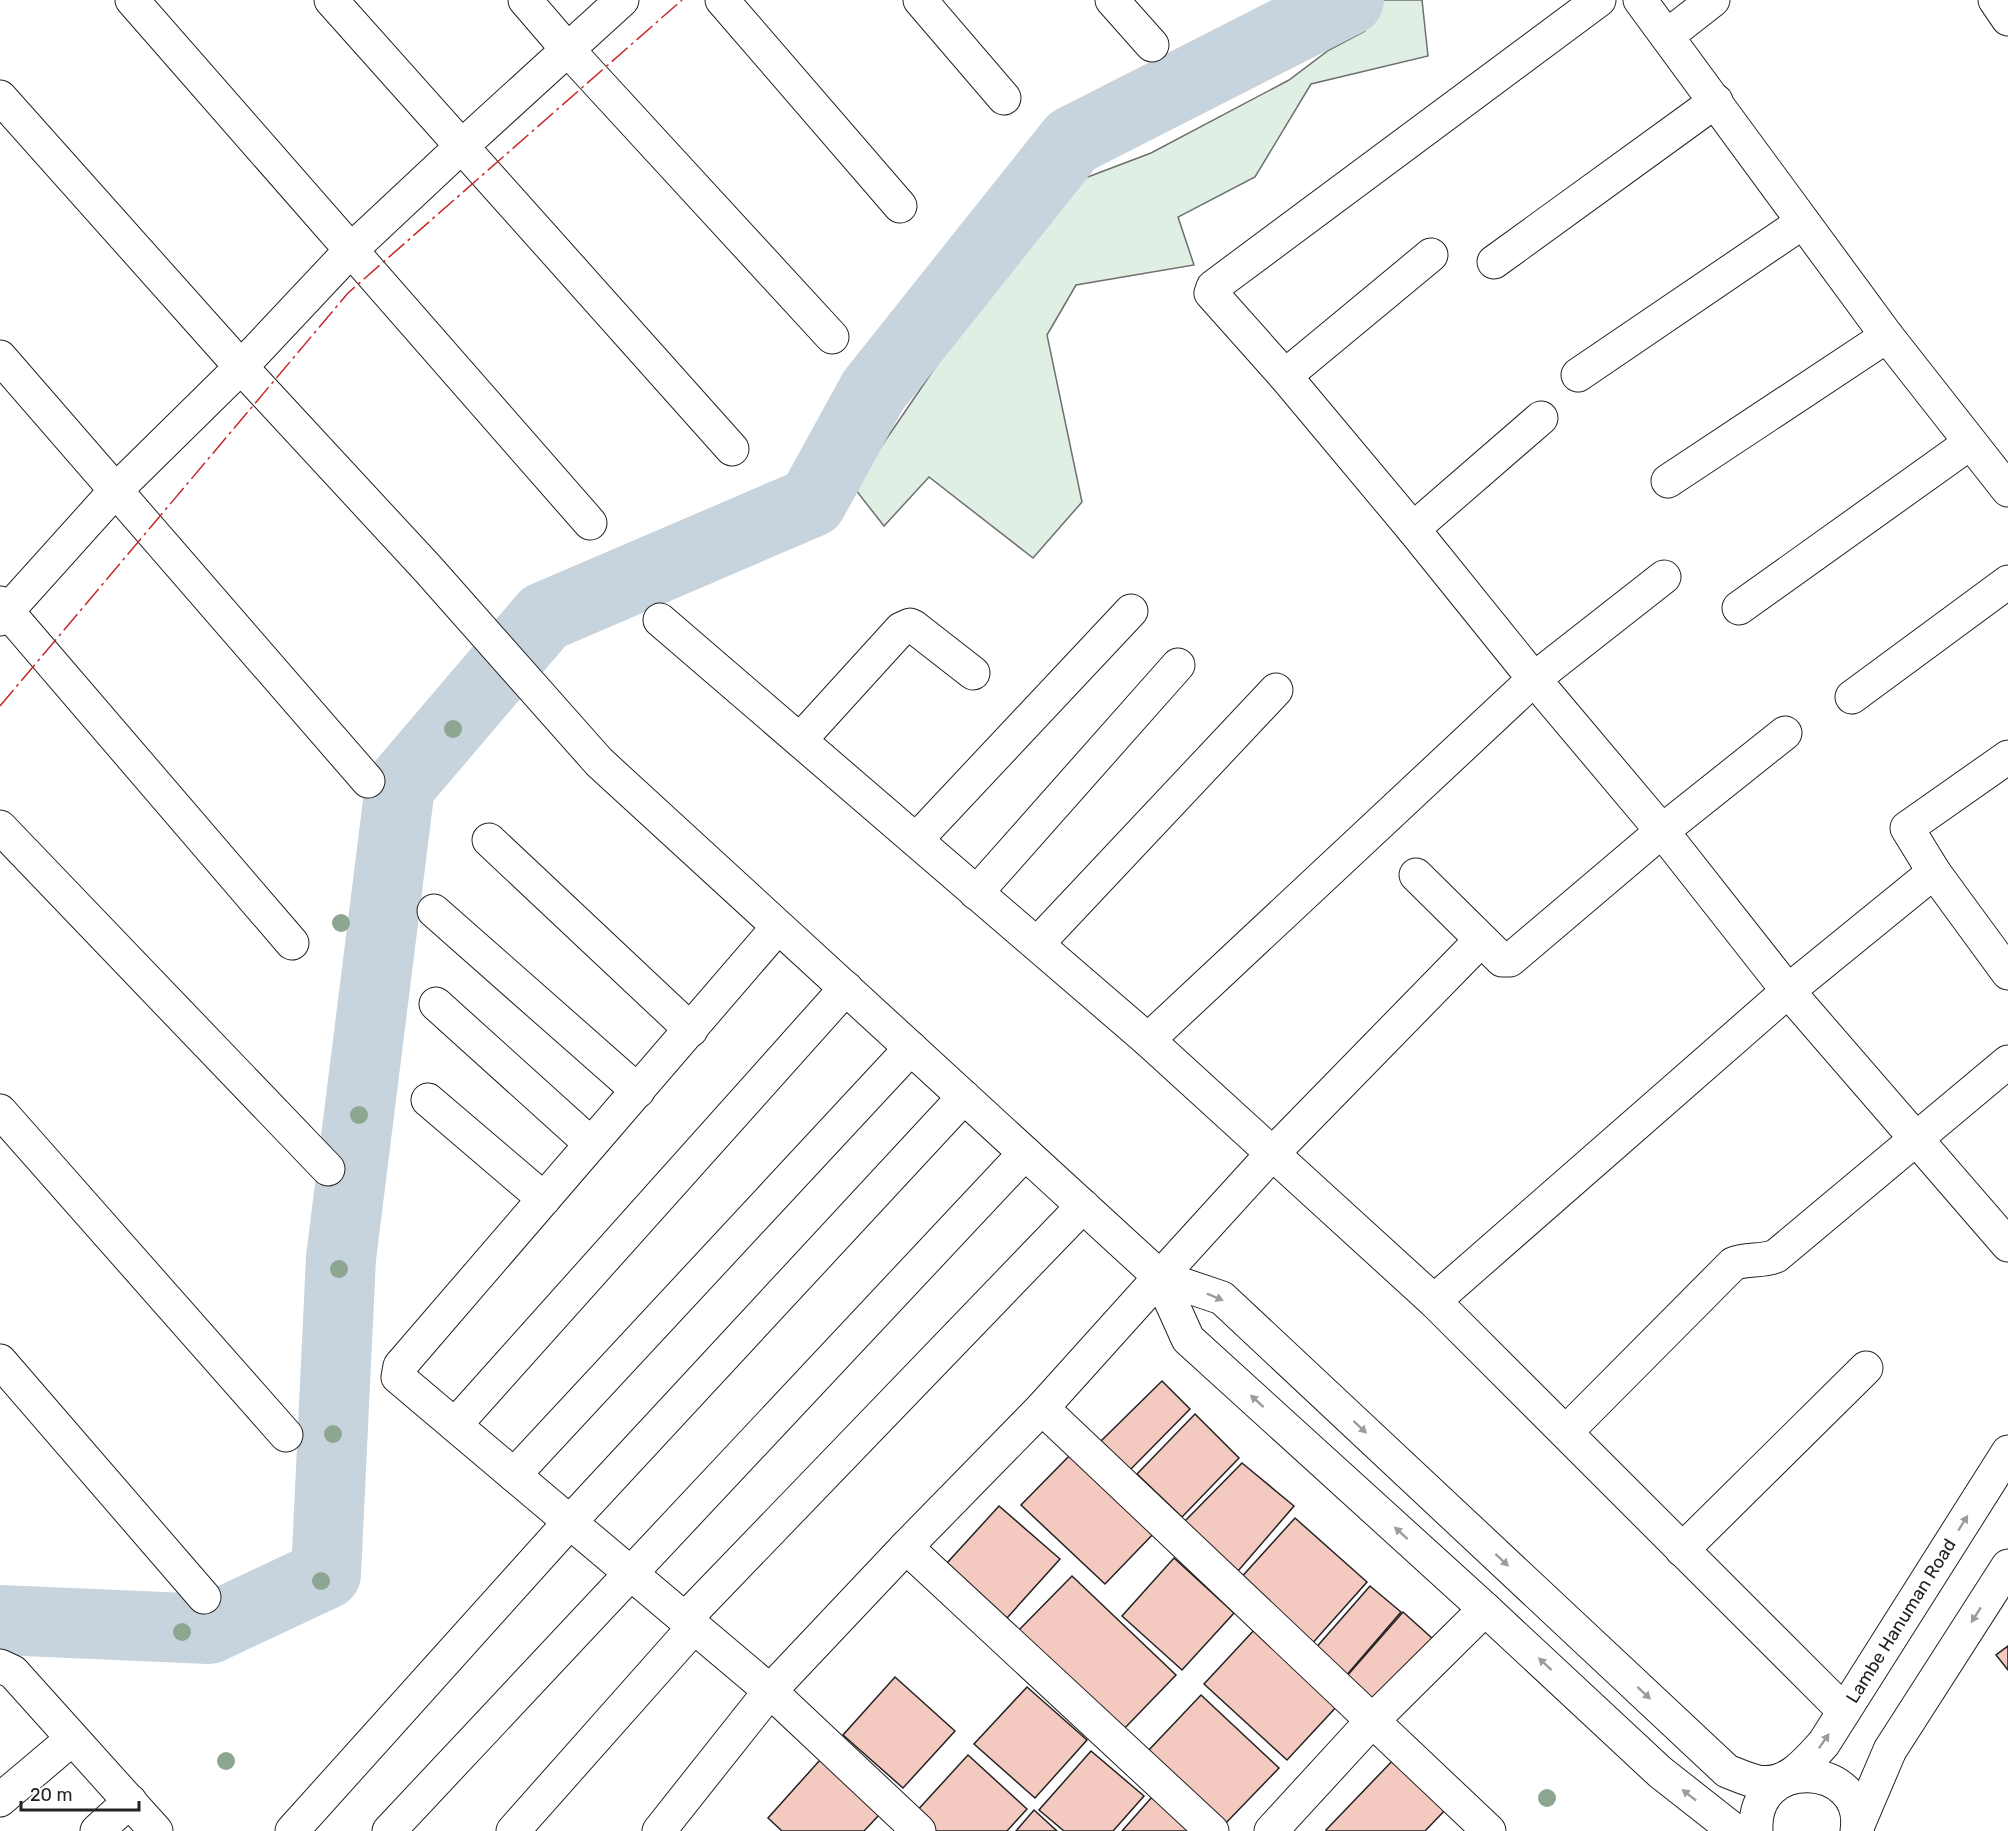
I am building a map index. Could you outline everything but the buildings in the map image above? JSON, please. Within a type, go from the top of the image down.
[{"type":"street","points":[[132,0],[590,523]]},
{"type":"street","points":[[331,0],[732,449]]},
{"type":"street","points":[[525,0],[568,50],[832,337]]},
{"type":"street","points":[[292,943],[2,611],[116,490],[241,367],[351,250],[622,0]]},
{"type":"street","points":[[722,0],[900,206]]},
{"type":"street","points":[[920,0],[1004,98]]},
{"type":"street","points":[[1112,0],[1152,45]]},
{"type":"street","points":[[1599,0],[1213,287],[1211,293],[1285,376],[1413,529],[1534,679],[1662,831],[1788,991],[2008,1245]]},
{"type":"street","points":[[1641,0],[1887,336],[2008,490]]},
{"type":"street","points":[[1667,36],[1713,0]]},
{"type":"street","points":[[1995,0],[2008,19]]},
{"type":"street","points":[[0,97],[241,367],[428,569],[599,762],[1160,1277],[1188,1339],[1485,1609],[1660,1772],[1736,1831]]},
{"type":"street","points":[[1494,262],[1716,101]]},
{"type":"street","points":[[1578,375],[1803,222]]},
{"type":"street","points":[[1285,376],[1431,255]]},
{"type":"street","points":[[1668,481],[1887,336]]},
{"type":"street","points":[[0,357],[368,781]]},
{"type":"street","points":[[1413,529],[1542,418]]},
{"type":"street","points":[[1739,608],[1970,443]]},
{"type":"street","points":[[1148,1040],[1534,679],[1664,577]]},
{"type":"street","points":[[1852,697],[2008,582]]},
{"type":"street","points":[[916,840],[1131,610]]},
{"type":"street","points":[[660,620],[1148,1040],[1434,1301],[1844,1711]]},
{"type":"street","points":[[800,740],[906,626],[914,627],[973,673]]},
{"type":"street","points":[[976,893],[1178,665]]},
{"type":"street","points":[[1037,944],[1276,690]]},
{"type":"street","points":[[1416,875],[1502,960],[1510,960],[1662,831],[1785,733]]},
{"type":"street","points":[[2008,757],[1907,828],[1934,872],[1998,939],[2008,973]]},
{"type":"street","points":[[0,827],[328,1169]]},
{"type":"street","points":[[489,840],[691,1030]]},
{"type":"street","points":[[1434,1301],[1788,991],[1934,872]]},
{"type":"street","points":[[434,911],[638,1091]]},
{"type":"street","points":[[778,927],[399,1366],[398,1377],[770,1691],[919,1831]]},
{"type":"street","points":[[659,1831],[770,1691],[1042,1408],[1272,1154],[1481,940]]},
{"type":"street","points":[[455,1425],[846,988]]},
{"type":"street","points":[[436,1004],[591,1144]]},
{"type":"street","points":[[514,1475],[911,1048]]},
{"type":"street","points":[[1566,1432],[1733,1264],[1776,1256],[2008,1062]]},
{"type":"street","points":[[292,1831],[569,1523],[964,1097]]},
{"type":"street","points":[[428,1100],[544,1199]]},
{"type":"street","points":[[0,1111],[286,1435]]},
{"type":"street","points":[[389,1831],[1025,1153]]},
{"type":"street","points":[[513,1831],[689,1623],[1083,1206]]},
{"type":"street","points":[[1160,1277],[1222,1298],[1727,1771],[1759,1782],[1782,1780],[1799,1775],[1817,1775],[1833,1782],[1846,1792],[1855,1808],[1858,1828]]},
{"type":"street","points":[[0,1361],[204,1597]]},
{"type":"street","points":[[1682,1550],[1866,1368]]},
{"type":"street","points":[[1042,1408],[1489,1831]]},
{"type":"street","name":"Lambe Hanuman Road","points":[[1756,1831],[1760,1805],[1768,1791],[1806,1764],[1824,1743],[2008,1452]]},
{"type":"street","points":[[906,1547],[1212,1831]]},
{"type":"street","points":[[1858,1828],[1890,1750],[2008,1566]]},
{"type":"street","points":[[1271,1831],[1372,1720],[1485,1609]]},
{"type":"street","points":[[4,1674],[72,1739],[156,1831]]},
{"type":"street","points":[[0,1800],[72,1739]]},
{"type":"street","points":[[97,1831],[130,1801]]},
{"type":"green space","points":[[1366,0],[1422,0],[1428,56],[1311,84],[1255,177],[1178,217],[1194,265],[1076,285],[1047,335],[1082,502],[1033,558],[929,477],[884,526],[855,489],[874,457],[1025,236],[1072,183],[1151,153],[1289,80],[1329,50],[1365,31]]},
{"type":"waterway","points":[[0,1620],[209,1629],[326,1574],[341,1258],[400,786],[544,617],[812,502],[873,391],[1072,141],[1349,0]]},
{"type":"power","points":[[0,706],[348,293],[682,0]]}]
